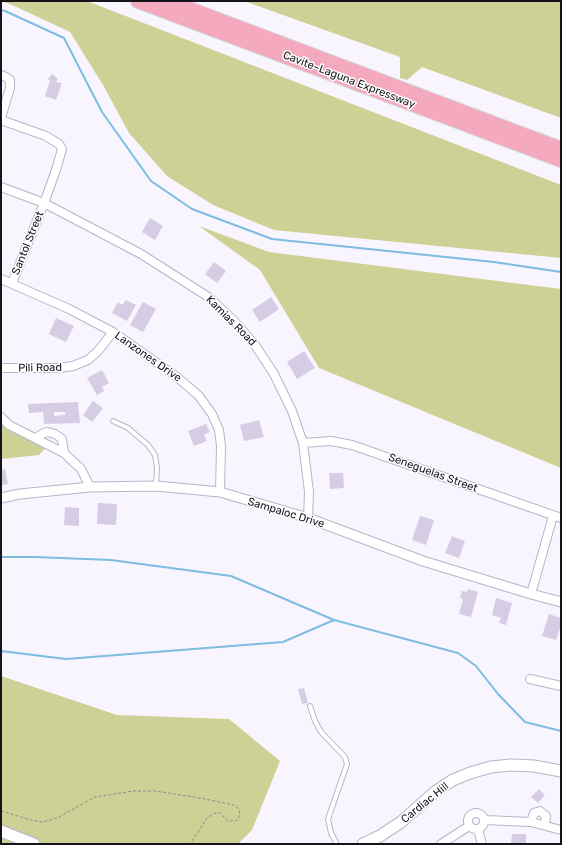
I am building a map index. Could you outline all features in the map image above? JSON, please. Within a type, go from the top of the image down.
[{"type":"highway","name":"Cavite–Laguna Expressway","points":[[138,1],[561,160]]},
{"type":"highway","name":"Cavite–Laguna Expressway","points":[[168,1],[561,149]]},
{"type":"main road","name":"Cardiac Hill","points":[[363,844],[380,836],[401,822],[436,791],[453,780],[470,772],[491,767],[511,765],[534,766],[561,771]]},
{"type":"main road","points":[[1,831],[34,844]]},
{"type":"street","points":[[1,75],[10,80],[10,88],[1,119]]},
{"type":"street","name":"Santol Street","points":[[1,119],[46,136],[58,144],[62,149],[44,203],[12,283]]},
{"type":"street","name":"Kamias Road","points":[[1,187],[44,203],[141,254],[210,298],[234,322],[255,345],[270,368],[292,410],[303,443],[309,492],[308,518]]},
{"type":"street","name":"Lanzones Drive","points":[[1,279],[69,309],[113,332],[177,377],[199,396],[212,414],[219,430],[221,446],[220,492]]},
{"type":"street","name":"Pili Road","points":[[1,368],[59,368],[72,366],[88,360],[98,351],[113,332]]},
{"type":"street","points":[[1,418],[9,425],[64,453],[81,469],[90,487]]},
{"type":"street","points":[[36,438],[48,432],[55,434],[62,439],[64,453]]},
{"type":"street","name":"Seneguelas Street","points":[[303,443],[331,441],[352,445],[557,517]]},
{"type":"street","name":"Sampaloc Drive","points":[[1,498],[20,494],[90,487],[156,486],[220,492],[308,518],[423,561],[561,602]]},
{"type":"street","points":[[531,594],[557,517]]},
{"type":"street","points":[[530,679],[561,686]]},
{"type":"street","points":[[531,822],[534,813],[540,811],[546,816],[545,824]]},
{"type":"street","points":[[477,813],[482,815],[485,820],[484,825],[478,829],[473,829],[469,826],[468,820],[471,814],[477,813]]},
{"type":"street","points":[[485,820],[531,822],[545,824],[561,830]]},
{"type":"street","points":[[441,844],[469,826]]},
{"type":"street","points":[[478,829],[482,844]]},
{"type":"lane","points":[[113,421],[128,428],[148,445],[155,455],[157,468],[156,486]]},
{"type":"lane","points":[[310,706],[315,721],[321,732],[345,756],[347,764],[328,819],[331,833],[337,844]]},
{"type":"path","points":[[1,811],[42,822],[57,818],[95,797],[134,791],[156,791],[205,799],[234,805],[239,809],[240,815],[236,820],[228,821],[220,813],[215,813],[207,818],[190,844]]},
{"type":"green space","points":[[1,1],[87,1],[561,185],[561,258],[274,230],[213,205],[167,176],[129,133],[103,85],[70,32]]},
{"type":"green space","points":[[244,1],[561,1],[561,118],[422,67],[407,80],[400,78],[400,57]]},
{"type":"green space","points":[[199,226],[269,252],[561,289],[561,468],[319,368],[260,270]]},
{"type":"green space","points":[[1,424],[5,428],[45,448],[39,455],[1,459]]},
{"type":"green space","points":[[1,676],[117,715],[229,719],[280,761],[252,830],[238,844],[1,844]]},
{"type":"building","points":[[52,74],[58,79],[56,82],[62,83],[56,100],[45,96],[50,81],[48,79]]},
{"type":"building","points":[[150,218],[163,226],[155,240],[142,232]]},
{"type":"building","points":[[214,262],[226,271],[217,283],[205,274]]},
{"type":"building","points":[[271,297],[279,309],[260,322],[252,310]]},
{"type":"building","points":[[126,300],[136,305],[127,321],[112,313],[118,302],[122,305]]},
{"type":"building","points":[[143,302],[156,309],[143,332],[130,325]]},
{"type":"building","points":[[56,318],[74,326],[66,342],[49,334]]},
{"type":"building","points":[[304,351],[315,368],[297,379],[287,362]]},
{"type":"building","points":[[102,370],[109,383],[102,387],[104,391],[97,395],[87,378]]},
{"type":"building","points":[[93,401],[103,408],[92,422],[83,415]]},
{"type":"building","points":[[78,402],[80,423],[44,424],[43,412],[29,413],[28,404]],"holes":[[[54,412],[65,412],[65,415],[54,416]]]},
{"type":"building","points":[[259,420],[264,437],[244,441],[240,425]]},
{"type":"building","points":[[206,424],[210,432],[204,435],[207,441],[194,446],[188,431]]},
{"type":"building","points":[[5,469],[8,484],[1,485],[1,470]]},
{"type":"building","points":[[329,473],[343,473],[344,488],[330,489]]},
{"type":"building","points":[[98,503],[117,504],[116,525],[97,524]]},
{"type":"building","points":[[65,507],[79,508],[79,526],[64,525]]},
{"type":"building","points":[[420,516],[434,520],[426,545],[412,540]]},
{"type":"building","points":[[452,536],[465,541],[459,558],[445,553]]},
{"type":"building","points":[[468,589],[478,592],[471,617],[459,614],[463,599],[460,598],[462,591],[467,592]]},
{"type":"building","points":[[496,598],[512,603],[506,625],[499,623],[501,618],[492,615]]},
{"type":"building","points":[[549,614],[561,618],[561,626],[556,640],[542,636]]},
{"type":"building","points":[[304,688],[308,703],[302,704],[298,689]]},
{"type":"building","points":[[539,789],[545,795],[538,803],[531,797]]},
{"type":"building","points":[[512,834],[526,834],[526,844],[511,844]]},
{"type":"waterway","points":[[1,10],[64,38],[102,112],[151,181],[192,209],[272,239],[494,262],[561,272]]},
{"type":"waterway","points":[[1,557],[111,560],[231,576],[334,620],[458,653],[476,666],[498,694],[525,722],[561,731]]},
{"type":"waterway","points":[[1,651],[66,659],[283,642],[334,620]]}]
